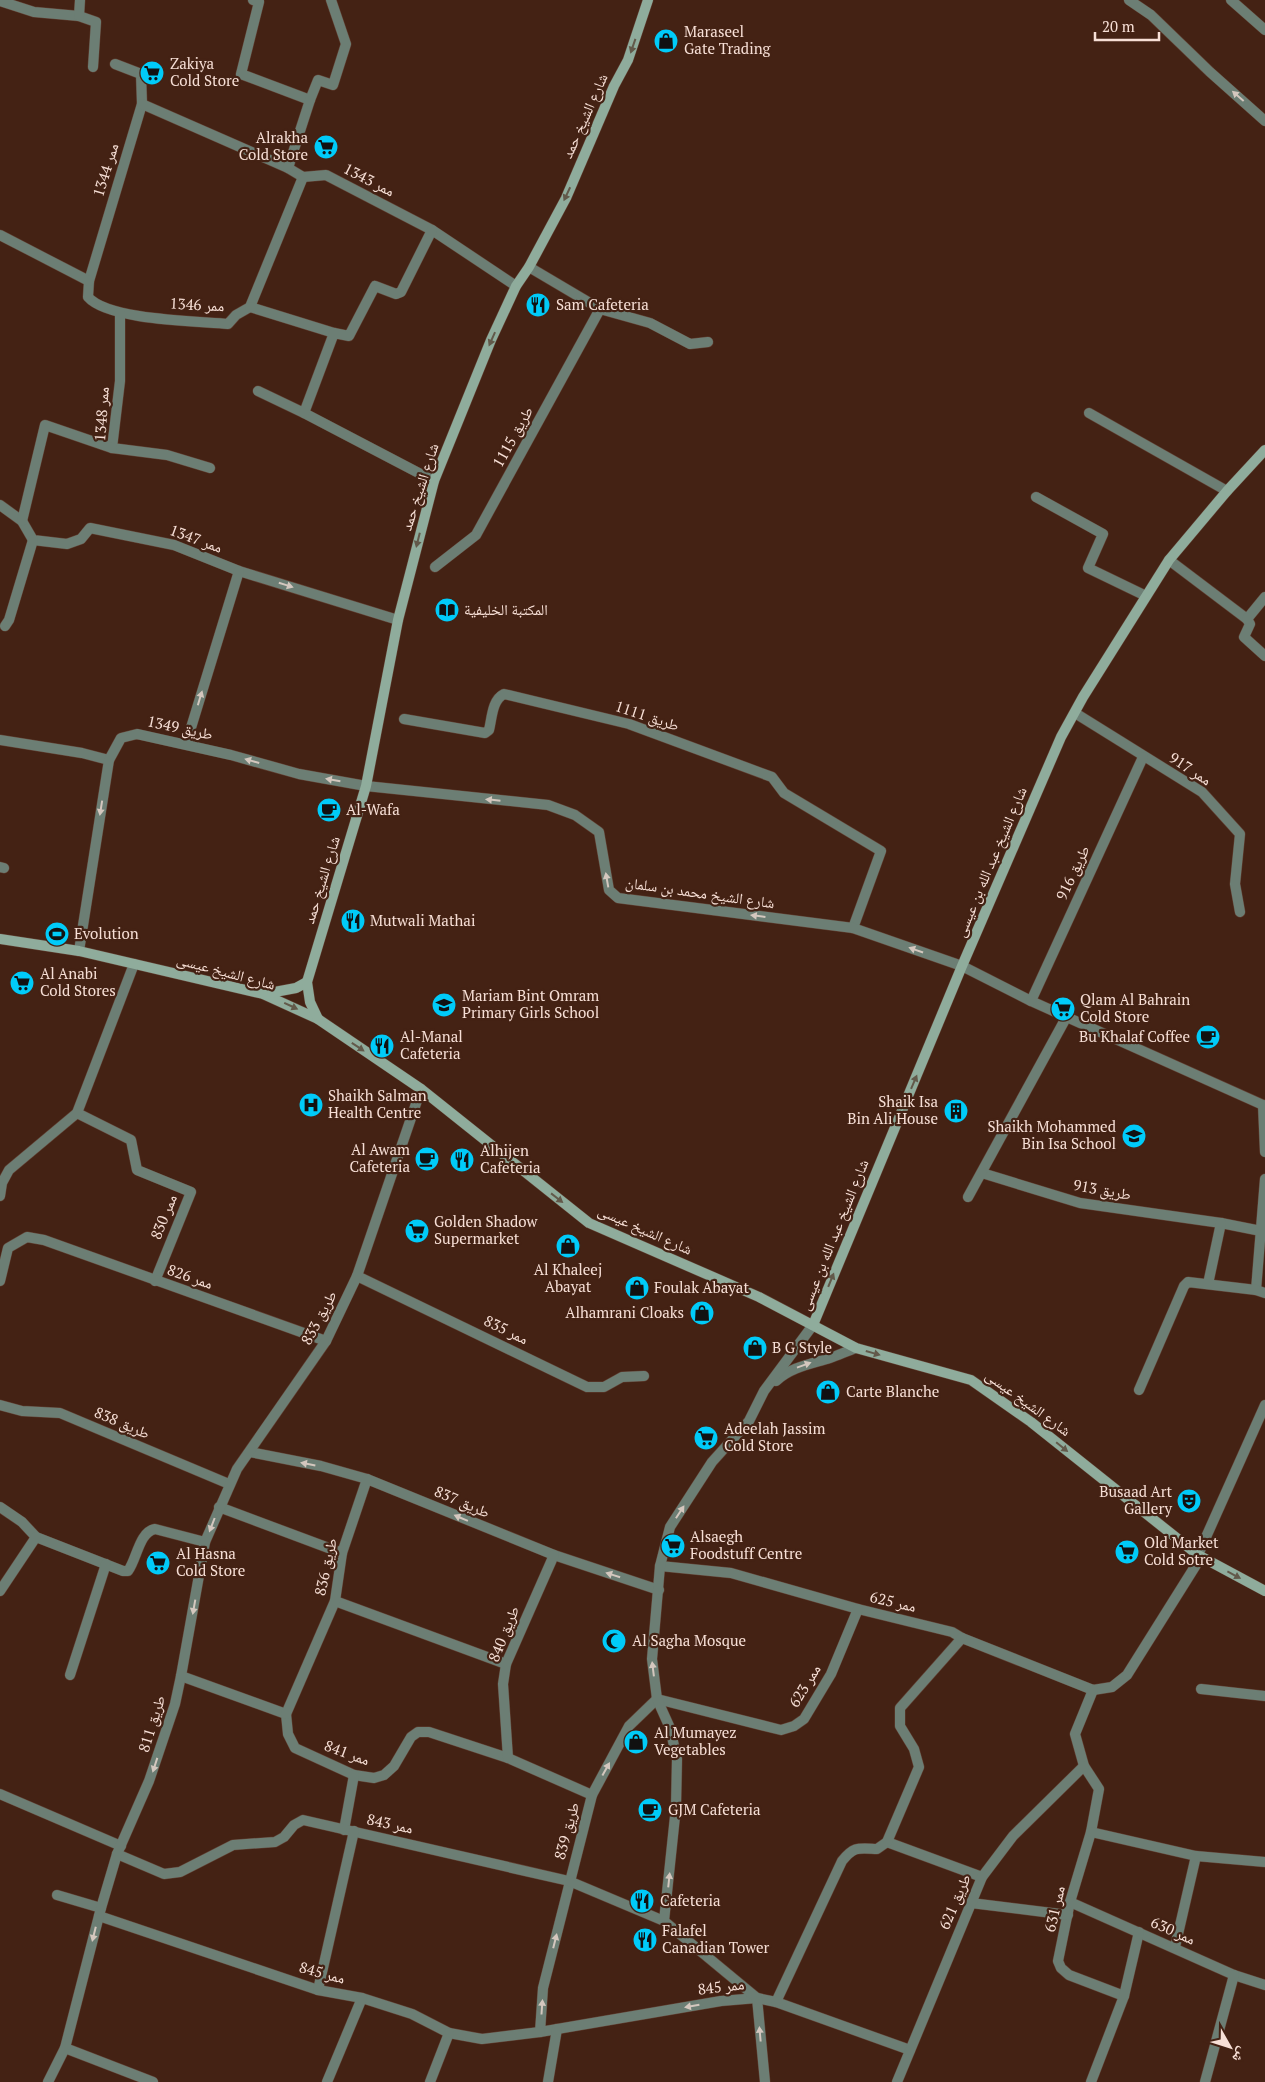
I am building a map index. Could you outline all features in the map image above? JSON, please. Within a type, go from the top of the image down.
[{"type":"street","points":[[79,16],[80,0]]},
{"type":"street","points":[[253,0],[259,2],[241,74],[310,100]]},
{"type":"street","points":[[288,168],[318,80],[333,85],[346,44],[331,0]]},
{"type":"street","name":"شارع الشيخ حمد","points":[[318,1019],[310,1002],[307,982],[366,786],[398,620],[434,481],[491,340],[516,286],[529,267],[566,198],[614,86],[628,60],[648,0]]},
{"type":"street","points":[[1128,0],[1151,15],[1210,72],[1265,121]]},
{"type":"street","points":[[1230,0],[1265,30]]},
{"type":"street","points":[[0,1],[34,12],[79,16],[96,22],[93,68]]},
{"type":"street","name":"ممر 1344","points":[[90,299],[88,297],[89,281],[142,104],[141,74],[115,64]]},
{"type":"street","points":[[142,104],[288,168],[303,177],[250,307],[349,336],[375,286],[396,294],[401,292],[432,230]]},
{"type":"street","name":"ممر 1343","points":[[303,177],[326,175],[432,230],[516,286]]},
{"type":"street","points":[[0,235],[89,281]]},
{"type":"street","points":[[529,267],[600,309],[650,323],[690,344],[708,342]]},
{"type":"street","name":"ممر 1346","points":[[90,299],[120,314],[228,324],[236,315],[250,307]]},
{"type":"street","name":"طريق 1115","points":[[435,567],[476,535],[600,309]]},
{"type":"street","name":"ممر 1348","points":[[120,314],[120,381],[112,448],[167,455],[210,468]]},
{"type":"street","points":[[304,413],[334,333]]},
{"type":"street","points":[[258,391],[434,481]]},
{"type":"street","points":[[1089,413],[1227,491]]},
{"type":"street","points":[[22,521],[45,424],[112,448]]},
{"type":"street","name":"شارع الشيخ عبد الله بن عيسى","points":[[813,1325],[962,966],[1061,737],[1083,697],[1169,560],[1227,491],[1265,450]]},
{"type":"street","points":[[1036,497],[1103,534],[1088,568],[1146,596]]},
{"type":"street","points":[[0,505],[22,521],[33,540],[9,620],[5,626]]},
{"type":"street","name":"ممر 1347","points":[[33,540],[67,544],[81,539],[90,528],[174,545],[239,571],[398,620]]},
{"type":"street","points":[[1169,560],[1247,619],[1250,624],[1244,637],[1265,656]]},
{"type":"street","points":[[186,744],[239,571]]},
{"type":"street","points":[[1247,619],[1265,597]]},
{"type":"street","name":"طريق 1111","points":[[404,719],[485,733],[489,730],[498,697],[504,694],[629,724],[772,776],[784,793],[880,851],[853,928]]},
{"type":"street","name":"ممر 917","points":[[1075,712],[1143,757],[1202,792],[1240,834],[1235,884],[1240,912]]},
{"type":"street","name":"طريق 1349","points":[[79,951],[109,760],[121,738],[136,734],[231,754],[299,774],[366,786]]},
{"type":"street","points":[[0,740],[82,753],[109,760]]},
{"type":"street","name":"طريق 916","points":[[1031,1002],[1143,757]]},
{"type":"street","name":"شارع الشيخ محمد بن سلمان","points":[[366,786],[548,805],[575,815],[599,832],[609,890],[618,898],[853,928],[962,966]]},
{"type":"street","name":"شارع الشيخ عيسى","points":[[0,939],[79,951],[263,994],[318,1019],[421,1089],[589,1223],[759,1297],[856,1348],[971,1380],[1031,1422],[1200,1556],[1265,1591]]},
{"type":"street","points":[[0,1196],[1,1183],[9,1170],[77,1114],[134,964]]},
{"type":"street","points":[[962,966],[1031,1002],[1067,1016],[1264,1104],[1265,1152]]},
{"type":"street","points":[[263,994],[296,988],[307,982]]},
{"type":"street","points":[[968,1197],[1067,1016]]},
{"type":"street","name":"طريق 833","points":[[205,1542],[237,1469],[326,1341],[357,1276],[421,1089]]},
{"type":"street","name":"ممر 830","points":[[77,1114],[131,1140],[137,1170],[191,1192],[155,1281]]},
{"type":"street","name":"طريق 913","points":[[982,1173],[1080,1203],[1221,1223],[1261,1231]]},
{"type":"street","points":[[1139,1390],[1184,1286],[1188,1282],[1261,1292],[1261,1231],[1265,1179]]},
{"type":"street","points":[[1208,1284],[1221,1223]]},
{"type":"street","name":"ممر 826","points":[[4,1247],[27,1237],[44,1240],[326,1341]]},
{"type":"street","points":[[0,1281],[4,1247]]},
{"type":"street","name":"ممر 835","points":[[357,1276],[587,1387],[604,1387],[622,1377],[644,1376]]},
{"type":"street","points":[[664,1921],[676,1807],[677,1759],[670,1728],[657,1699],[652,1659],[660,1566],[670,1527],[712,1462],[749,1421],[764,1391],[813,1325]]},
{"type":"street","points":[[764,1391],[782,1375],[804,1364],[830,1358],[856,1348]]},
{"type":"street","name":"طريق 838","points":[[0,1405],[22,1411],[60,1414],[229,1484]]},
{"type":"street","points":[[1084,1766],[1075,1734],[1093,1690],[1112,1687],[1127,1675],[1200,1556],[1264,1411]]},
{"type":"street","name":"طريق 837","points":[[250,1452],[321,1466],[367,1478],[554,1555],[659,1590]]},
{"type":"street","name":"طريق 836","points":[[286,1714],[335,1601],[342,1553],[367,1478]]},
{"type":"street","points":[[0,1507],[22,1522],[36,1537],[123,1572],[128,1571],[132,1565],[145,1534],[149,1530],[205,1542]]},
{"type":"street","points":[[219,1507],[342,1553]]},
{"type":"street","points":[[0,1591],[36,1537]]},
{"type":"street","name":"طريق 811","points":[[48,2082],[65,2048],[100,1912],[119,1850],[149,1781],[175,1704],[205,1542]]},
{"type":"street","name":"طريق 840","points":[[508,1758],[503,1684],[506,1664],[554,1555]]},
{"type":"street","points":[[70,1674],[106,1564]]},
{"type":"street","name":"ممر 625","points":[[660,1566],[731,1573],[858,1609],[952,1632],[962,1638],[1093,1690]]},
{"type":"street","points":[[335,1601],[506,1664]]},
{"type":"street","name":"ممر 623","points":[[657,1699],[781,1730],[794,1726],[804,1719],[830,1674],[858,1609]]},
{"type":"street","points":[[776,2002],[842,1861],[851,1851],[862,1848],[877,1849],[887,1842],[919,1767],[914,1749],[900,1726],[900,1708],[962,1638]]},
{"type":"street","points":[[181,1676],[286,1714]]},
{"type":"street","points":[[1201,1689],[1265,1696]]},
{"type":"street","name":"طريق 839","points":[[540,2032],[543,1988],[592,1795],[629,1726],[657,1699]]},
{"type":"street","name":"ممر 841","points":[[286,1714],[288,1734],[295,1748],[354,1774],[374,1778],[384,1775],[394,1766],[411,1737],[418,1732],[429,1732],[508,1758],[592,1795]]},
{"type":"street","name":"ممر 631","points":[[1084,1766],[1099,1789],[1091,1832],[1070,1902],[1058,1961],[1069,1974],[1124,1996]]},
{"type":"street","name":"طريق 621","points":[[898,2082],[982,1877],[1013,1836],[1084,1766]]},
{"type":"street","points":[[318,1990],[349,1831],[354,1774]]},
{"type":"street","points":[[1,1799],[119,1850]]},
{"type":"street","name":"ممر 843","points":[[119,1850],[164,1874],[180,1872],[233,1845],[276,1842],[284,1838],[294,1825],[303,1820],[569,1881],[664,1921],[757,1998]]},
{"type":"street","points":[[1091,1832],[1196,1856],[1265,1862]]},
{"type":"street","points":[[887,1842],[982,1877]]},
{"type":"street","points":[[1175,1948],[1196,1856]]},
{"type":"street","points":[[57,1895],[100,1912]]},
{"type":"street","name":"ممر 630","points":[[1070,1902],[1234,1976],[1265,1985]]},
{"type":"street","points":[[971,1903],[1068,1915]]},
{"type":"street","name":"ممر 845","points":[[100,1912],[318,1990],[362,1998],[412,2014],[449,2033],[482,2039],[540,2032],[721,2001],[757,1998]]},
{"type":"street","points":[[1091,2082],[1124,1996],[1139,1932]]},
{"type":"street","points":[[1205,2082],[1234,1976]]},
{"type":"street","points":[[327,2082],[362,1998]]},
{"type":"street","points":[[766,2082],[757,1998],[776,2002],[910,2050]]},
{"type":"street","points":[[548,2082],[557,2029]]},
{"type":"street","points":[[430,2082],[449,2033]]},
{"type":"street","points":[[65,2048],[153,2082]]},
{"type":"place","name":"Maraseel Gate Trading","points":[[666,41]]},
{"type":"place","name":"Zakiya Cold Store","points":[[152,73]]},
{"type":"place","name":"Alrakha Cold Store","points":[[326,147]]},
{"type":"place","name":"Sam Cafeteria","points":[[538,305]]},
{"type":"place","name":"المكتبة الخليفية","points":[[447,610]]},
{"type":"place","name":"Al-Wafa","points":[[329,810]]},
{"type":"place","name":"Mutwali Mathai","points":[[353,921]]},
{"type":"place","name":"Evolution","points":[[57,934]]},
{"type":"place","name":"Al Anabi Cold Stores","points":[[22,983]]},
{"type":"place","name":"Mariam Bint Omram Primary Girls School","points":[[444,1005]]},
{"type":"place","name":"Qlam Al Bahrain Cold Store","points":[[1063,1009]]},
{"type":"place","name":"Bu Khalaf Coffee","points":[[1208,1037]]},
{"type":"place","name":"Al-Manal Cafeteria","points":[[382,1046]]},
{"type":"place","name":"Shaikh Salman Health Centre","points":[[311,1105]]},
{"type":"place","name":"Shaik Isa Bin Ali House","points":[[956,1111]]},
{"type":"place","name":"Shaikh Mohammed Bin Isa School","points":[[1134,1136]]},
{"type":"place","name":"Al Awam Cafeteria","points":[[427,1159]]},
{"type":"place","name":"Alhijen Cafeteria","points":[[462,1160]]},
{"type":"place","name":"Golden Shadow Supermarket","points":[[417,1231]]},
{"type":"place","name":"Al Khaleej Abayat","points":[[568,1246]]},
{"type":"place","name":"Foulak Abayat","points":[[637,1288]]},
{"type":"place","name":"Alhamrani Cloaks","points":[[702,1313]]},
{"type":"place","name":"B G Style","points":[[755,1348]]},
{"type":"place","name":"Carte Blanche","points":[[828,1392]]},
{"type":"place","name":"Adeelah Jassim Cold Store","points":[[706,1438]]},
{"type":"place","name":"Busaad Art Gallery","points":[[1189,1501]]},
{"type":"place","name":"Alsaegh Foodstuff Centre","points":[[673,1546]]},
{"type":"place","name":"Old Market Cold Sotre","points":[[1127,1552]]},
{"type":"place","name":"Al Hasna Cold Store","points":[[158,1563]]},
{"type":"place","name":"Al Sagha Mosque","points":[[614,1641]]},
{"type":"place","name":"Al Mumayez Vegetables","points":[[636,1742]]},
{"type":"place","name":"GJM Cafeteria","points":[[650,1810]]},
{"type":"place","name":"Cafeteria","points":[[642,1901]]},
{"type":"place","name":"Falafel Canadian Tower","points":[[645,1940]]}]
